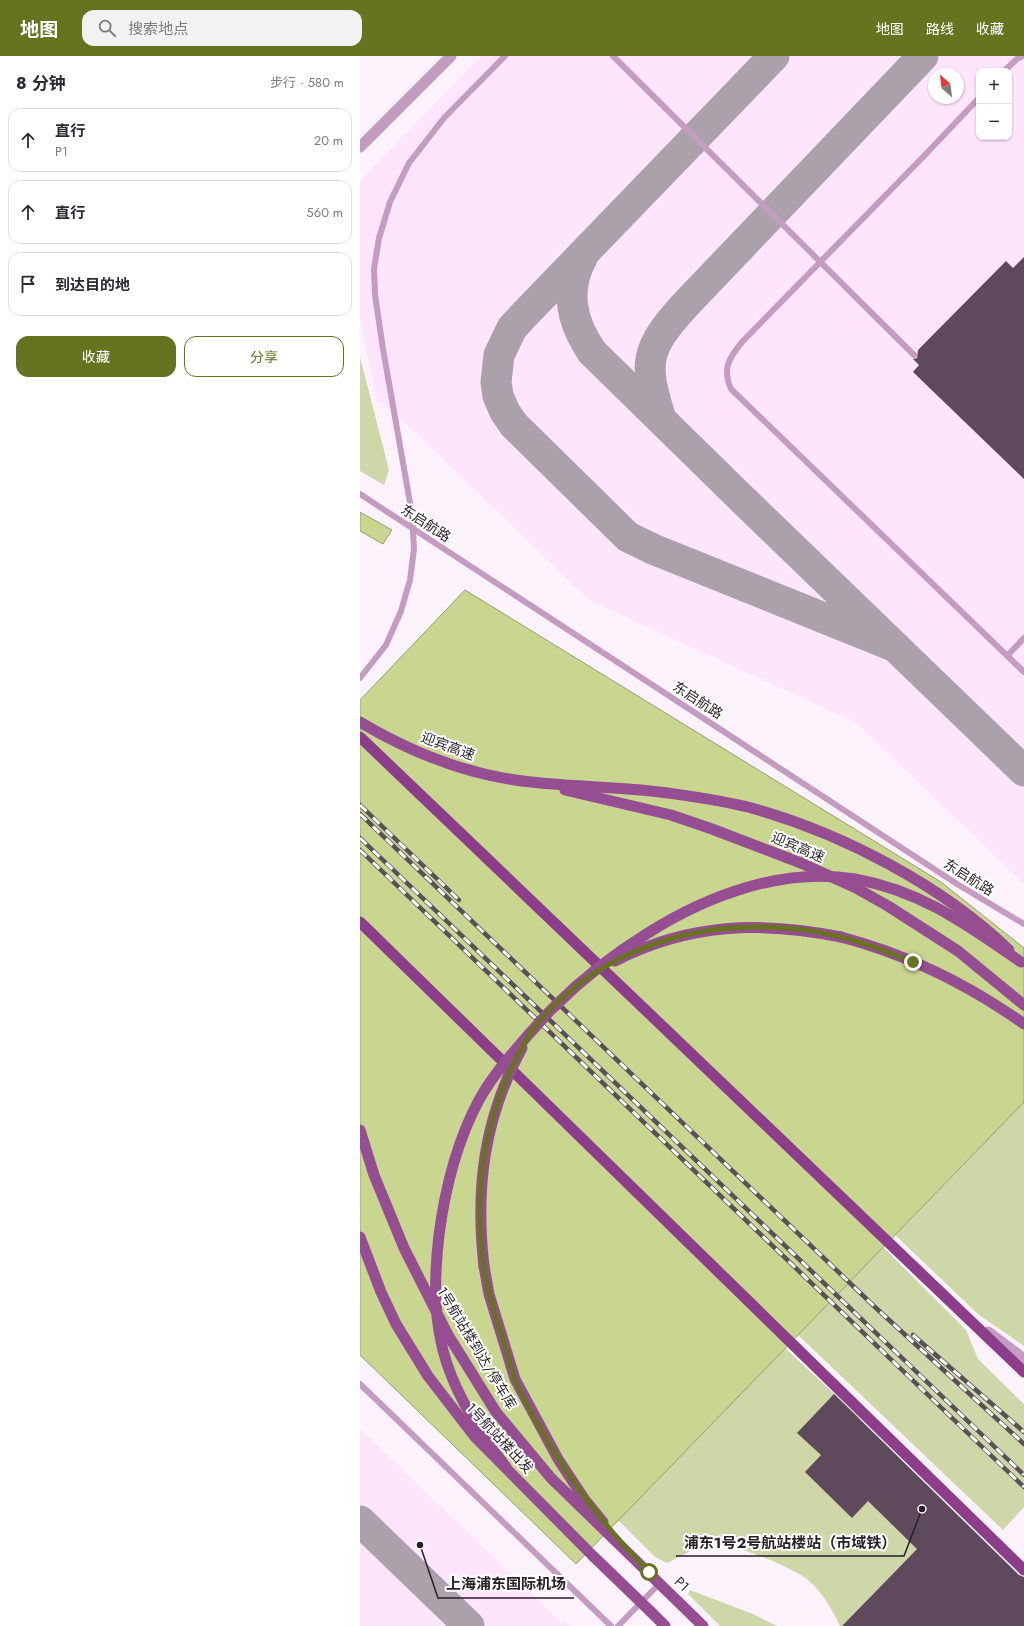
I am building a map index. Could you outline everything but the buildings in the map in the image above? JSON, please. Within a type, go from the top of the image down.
[{"type":"highway","points":[[360,737],[1024,1372]]},
{"type":"highway","points":[[360,922],[1024,1570]]},
{"type":"main road","name":"迎宾高速","points":[[360,722],[404,745],[443,762],[471,771],[530,782],[671,815],[712,829],[808,867],[856,888],[888,906],[958,951],[1024,1005]]},
{"type":"main road","name":"迎宾高速","points":[[530,782],[607,787],[674,794],[725,802],[754,809],[805,826],[868,854],[932,890],[986,928],[1023,964]]},
{"type":"main road","points":[[506,1467],[471,1417],[447,1365],[441,1345],[437,1321],[436,1273],[442,1217],[448,1186],[456,1155],[467,1126],[479,1101],[510,1055],[553,1008],[622,948],[691,908],[753,886],[787,879],[819,876],[853,879],[902,891],[950,914],[1023,964]]},
{"type":"main road","points":[[579,984],[605,966],[659,942],[714,929],[758,927],[784,928],[841,937],[866,944],[913,962],[962,986],[1007,1012],[1024,1024]]},
{"type":"main road","points":[[530,1033],[503,1086],[496,1108],[485,1155],[481,1182],[480,1211],[484,1266],[489,1294],[514,1379],[558,1459],[586,1500],[623,1546]]},
{"type":"main road","name":"1号航站楼到达/停车库","points":[[360,1130],[374,1175],[404,1248],[448,1335],[496,1412],[551,1478],[601,1527],[623,1546]]},
{"type":"main road","name":"1号航站楼出发","points":[[360,1237],[381,1292],[396,1324],[428,1376],[462,1422],[593,1556],[665,1626]]},
{"type":"main road","name":"P1","points":[[623,1546],[704,1626]]},
{"type":"street","points":[[360,147],[451,56]]},
{"type":"street","points":[[965,1316],[1024,1359]]},
{"type":"lane","points":[[360,678],[386,645],[401,612],[410,580],[414,549],[412,514],[375,295],[374,269],[379,238],[390,202],[409,163],[444,118],[505,56]]},
{"type":"lane","points":[[613,56],[756,197],[819,263],[914,355]]},
{"type":"lane","points":[[1008,68],[1023,56]]},
{"type":"lane","points":[[976,101],[742,342],[734,351],[726,369],[728,383],[731,389],[1024,672]]},
{"type":"lane","name":"东启航路","points":[[360,494],[957,884],[1024,924]]},
{"type":"lane","points":[[1008,655],[1024,638]]},
{"type":"lane","points":[[360,1384],[611,1626]]},
{"type":"lane","points":[[618,1626],[660,1583]]},
{"type":"lane","points":[[650,1611],[661,1626]]},
{"type":"shaded area","points":[[481,56],[1024,56],[1024,884],[857,723],[589,600],[413,430],[377,400],[360,318],[360,181]]},
{"type":"shaded area","points":[[360,357],[389,470],[384,485],[360,471]]},
{"type":"shaded area","points":[[360,512],[392,530],[383,544],[360,531]]},
{"type":"shaded area","points":[[465,590],[941,882],[1024,948],[1024,1102],[576,1564],[360,1355],[360,700]]},
{"type":"shaded area","points":[[1024,1102],[1024,1346],[979,1315],[895,1235]]},
{"type":"shaded area","points":[[883,1247],[966,1330],[978,1359],[1024,1404],[1024,1507],[1003,1530],[798,1335]]},
{"type":"shaded area","points":[[785,1348],[858,1416],[926,1522],[982,1626],[910,1556],[842,1626],[840,1626],[828,1604],[818,1590],[806,1578],[775,1562],[750,1552],[699,1536],[689,1552],[667,1563],[655,1557],[618,1520]]},
{"type":"shaded area","points":[[360,1429],[561,1622],[564,1619],[571,1626],[360,1626]]},
{"type":"shaded area","points":[[690,1590],[753,1614],[777,1626],[720,1626],[688,1594]]},
{"type":"taxiway","points":[[774,56],[512,328],[499,355],[496,382],[498,396],[505,412],[514,425],[628,537],[653,549],[896,647]]},
{"type":"taxiway","points":[[661,419],[652,384],[650,370],[651,358],[655,346],[672,320],[923,56]]},
{"type":"taxiway","points":[[583,256],[573,281],[572,305],[579,329],[592,352],[1024,771]]},
{"type":"taxiway","points":[[360,1521],[469,1626]]},
{"type":"railway","points":[[360,805],[459,900]]},
{"type":"railway","points":[[360,814],[876,1308],[1024,1444]]},
{"type":"railway","points":[[360,838],[1024,1475]]},
{"type":"railway","points":[[360,850],[1024,1487]]},
{"type":"railway","points":[[913,1335],[1024,1432]]},
{"type":"place","name":"浦东1号2号航站楼站（市域铁）","points":[[922,1509]]},
{"type":"place","name":"上海浦东国际机场","points":[[420,1545]]},
{"type":"route","points":[[649,1572],[623,1546],[586,1500],[558,1459],[514,1379],[506,1349],[496,1321],[484,1266],[480,1211],[481,1182],[485,1155],[496,1108],[503,1086],[530,1033],[553,1008],[579,984],[605,966],[659,942],[714,929],[758,927],[784,928],[841,937],[866,944],[913,962]]}]
